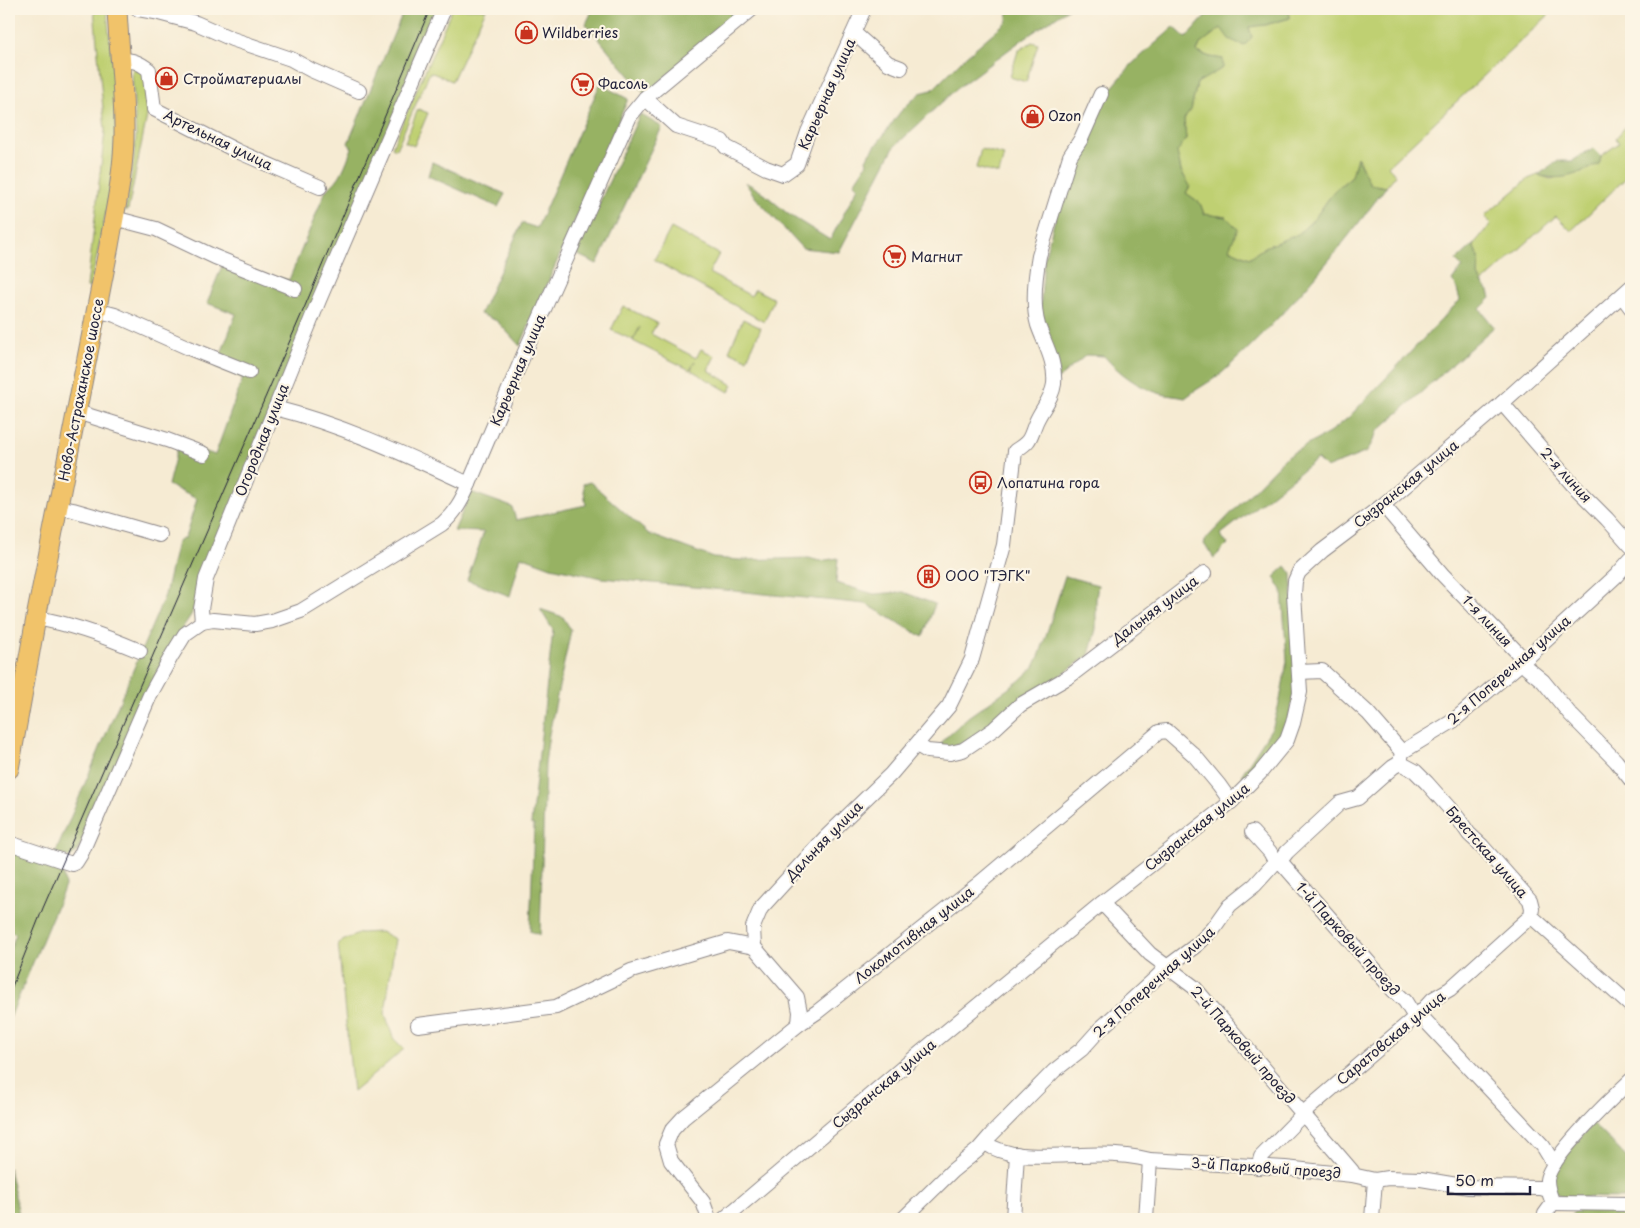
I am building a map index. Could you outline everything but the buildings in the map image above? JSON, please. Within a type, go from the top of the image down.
[{"type":"main road","name":"Ново-Астраханское шоссе","points":[[9,769],[118,192],[124,140],[124,114],[118,9]]},
{"type":"street","points":[[138,9],[196,23],[232,39],[291,59],[359,91]]},
{"type":"street","name":"Огородная улица","points":[[202,622],[201,609],[206,579],[319,300],[444,9]]},
{"type":"street","name":"Карьерная улица","points":[[202,622],[213,620],[255,624],[272,621],[301,611],[442,524],[451,516],[469,484],[524,354],[630,116],[645,98],[752,9]]},
{"type":"street","name":"Карьерная улица","points":[[645,98],[676,126],[722,141],[726,147],[766,168],[783,174],[797,164],[808,132],[864,9]]},
{"type":"street","points":[[854,33],[888,63],[901,68]]},
{"type":"street","name":"Артельная улица","points":[[120,60],[133,60],[149,70],[154,109],[237,151],[320,187]]},
{"type":"street","points":[[917,745],[949,706],[972,659],[1004,545],[1015,451],[1029,441],[1036,420],[1050,400],[1054,384],[1053,363],[1038,323],[1035,302],[1036,272],[1039,256],[1070,156],[1081,139],[1101,94]]},
{"type":"street","points":[[114,218],[156,229],[215,257],[295,289]]},
{"type":"street","points":[[1626,292],[1631,308]]},
{"type":"street","name":"Сызранская улица","points":[[724,1219],[908,1063],[1102,904],[1231,802],[1260,773],[1287,740],[1300,692],[1294,594],[1295,581],[1299,572],[1322,551],[1383,506],[1502,404],[1626,292]]},
{"type":"street","points":[[96,310],[115,315],[249,372]]},
{"type":"street","name":"2-я линия","points":[[1502,404],[1572,485],[1607,519],[1631,546]]},
{"type":"street","points":[[275,408],[360,435],[469,484]]},
{"type":"street","points":[[77,412],[167,440],[204,454]]},
{"type":"street","name":"1-я линия","points":[[1383,506],[1442,574],[1517,652],[1527,668],[1543,681],[1570,714],[1616,761],[1631,780]]},
{"type":"street","points":[[58,507],[160,535]]},
{"type":"street","name":"2-я Поперечная улица","points":[[903,1219],[952,1171],[985,1143],[1054,1071],[1082,1049],[1100,1029],[1167,966],[1198,944],[1213,930],[1230,905],[1255,885],[1272,865],[1278,862],[1340,803],[1358,798],[1401,758],[1453,721],[1616,576],[1631,559]]},
{"type":"street","name":"Дальняя улица","points":[[754,947],[753,927],[761,908],[826,837],[891,774],[917,745],[927,751],[950,753],[963,750],[994,729],[1020,705],[1070,676],[1205,573]]},
{"type":"street","points":[[36,618],[56,621],[108,637],[140,652]]},
{"type":"street","points":[[9,843],[72,864],[76,862],[150,695],[185,634],[202,622]]},
{"type":"street","name":"Брестская улица","points":[[1299,672],[1322,671],[1368,713],[1401,758],[1427,783],[1458,818],[1469,834],[1530,900],[1531,916],[1631,1006]]},
{"type":"street","name":"Локомотивная улица","points":[[709,1219],[703,1202],[671,1161],[666,1144],[672,1130],[684,1118],[799,1024],[817,1012],[976,886],[1160,732],[1167,731],[1194,755],[1231,802]]},
{"type":"street","name":"1-й Парковый проезд","points":[[1252,832],[1393,990],[1543,1146],[1554,1164]]},
{"type":"street","name":"2-й Парковый проезд","points":[[1102,904],[1150,954],[1194,987],[1352,1171],[1352,1175]]},
{"type":"street","name":"Саратовская улица","points":[[1258,1167],[1261,1157],[1303,1114],[1433,999],[1450,989],[1531,916]]},
{"type":"street","points":[[418,1026],[556,1007],[631,971],[728,942],[754,947],[797,997],[800,1012],[799,1024]]},
{"type":"street","points":[[1544,1219],[1550,1196],[1547,1179],[1554,1164],[1593,1116],[1631,1080]]},
{"type":"street","name":"3-й Парковый проезд","points":[[985,1143],[994,1150],[1017,1154],[1136,1156],[1150,1160],[1286,1168],[1352,1175],[1375,1180],[1388,1178],[1421,1179],[1469,1187],[1631,1204]]},
{"type":"street","points":[[1013,1219],[1017,1154]]},
{"type":"street","points":[[1146,1219],[1150,1160]]},
{"type":"street","points":[[1372,1219],[1375,1180]]},
{"type":"green space","points":[[94,9],[107,9],[116,130],[110,190],[90,288],[87,287],[105,131]]},
{"type":"green space","points":[[403,9],[438,9],[191,615],[167,651],[77,852],[69,857],[55,854],[165,595],[177,542],[185,538],[197,499],[168,485],[179,442],[215,455],[243,378],[216,367],[236,314],[207,303],[222,266],[289,280],[326,190],[336,181],[345,166],[352,148],[348,143]]},
{"type":"green space","points":[[452,9],[486,9],[452,81],[430,72],[396,149],[392,147]]},
{"type":"green space","points":[[593,9],[746,9],[645,94],[586,24]]},
{"type":"green space","points":[[1010,9],[1068,9],[1026,37],[956,89],[894,147],[839,252],[802,248],[755,197],[745,182],[761,191],[788,214],[830,240],[858,187],[854,183],[867,163],[866,159],[901,111],[920,93],[932,90],[965,57],[1007,21]]},
{"type":"green space","points":[[1212,9],[1289,9],[1290,18],[1249,27],[1252,37],[1244,46],[1229,39],[1221,28],[1200,44],[1197,52],[1223,59],[1223,68],[1197,83],[1191,110],[1184,119],[1186,139],[1177,152],[1181,171],[1190,186],[1186,193],[1200,203],[1204,214],[1226,217],[1238,229],[1229,249],[1249,258],[1265,247],[1298,234],[1315,218],[1334,191],[1352,176],[1357,157],[1370,184],[1386,187],[1329,260],[1288,307],[1223,372],[1185,398],[1161,394],[1142,387],[1122,373],[1104,356],[1086,355],[1058,379],[1040,313],[1044,259],[1072,158],[1105,96],[1132,64],[1174,27],[1186,38]]},
{"type":"green space","points":[[1289,9],[1555,9],[1388,166],[1396,175],[1386,187],[1370,185],[1358,158],[1352,176],[1334,191],[1315,218],[1298,235],[1265,247],[1250,258],[1228,249],[1237,229],[1226,217],[1204,214],[1200,203],[1186,193],[1190,186],[1181,171],[1176,151],[1186,139],[1184,119],[1191,110],[1197,83],[1223,59],[1197,52],[1200,44],[1221,28],[1265,25],[1290,18]]},
{"type":"green space","points":[[1032,42],[1038,44],[1026,82],[1010,77],[1018,51]]},
{"type":"green space","points":[[134,68],[143,70],[150,101],[128,210],[125,210],[136,136],[132,72]]},
{"type":"green space","points":[[600,84],[628,99],[520,346],[497,321],[480,314],[522,223],[537,228]]},
{"type":"green space","points":[[418,109],[428,113],[414,146],[405,142]]},
{"type":"green space","points":[[640,114],[662,127],[597,264],[576,254]]},
{"type":"green space","points":[[1631,120],[1631,173],[1571,231],[1556,216],[1482,283],[1478,276],[1479,259],[1473,245],[1491,224],[1485,216],[1528,179],[1538,175],[1551,179],[1599,164],[1601,156],[1619,143],[1616,138]]},
{"type":"green space","points":[[1593,148],[1601,156],[1599,164],[1570,176],[1555,178],[1538,175],[1558,161],[1572,161]]},
{"type":"green space","points":[[981,149],[1004,155],[999,174],[976,168]]},
{"type":"green space","points":[[432,162],[505,194],[498,207],[428,176]]},
{"type":"green space","points":[[671,228],[719,254],[709,273],[751,296],[755,289],[774,299],[764,322],[654,260]]},
{"type":"green space","points":[[1473,245],[1479,259],[1478,276],[1489,291],[1491,298],[1480,309],[1494,327],[1378,431],[1367,452],[1326,468],[1317,459],[1220,535],[1228,544],[1214,558],[1204,544],[1206,539],[1287,456],[1329,433],[1349,417],[1460,300],[1456,286],[1452,281],[1462,267],[1456,261]]},
{"type":"green space","points":[[623,306],[657,323],[651,334],[696,358],[701,349],[715,356],[708,370],[733,385],[729,392],[691,370],[695,361],[690,370],[633,341],[640,327],[633,340],[611,330]]},
{"type":"green space","points":[[743,319],[761,328],[747,359],[729,351]]},
{"type":"green space","points":[[590,482],[649,534],[714,558],[740,560],[809,558],[820,561],[838,558],[836,583],[874,594],[903,592],[935,604],[923,637],[866,604],[602,578],[551,567],[521,556],[510,596],[467,580],[484,532],[454,531],[471,492],[512,507],[516,520],[586,505],[583,484]]},
{"type":"green space","points":[[1286,566],[1292,574],[1295,691],[1288,722],[1257,769],[1245,779],[1242,774],[1273,726],[1280,700],[1287,661],[1282,590],[1274,577]]},
{"type":"green space","points":[[1065,576],[1098,585],[1096,629],[1089,655],[972,739],[949,749],[940,746],[945,738],[968,717],[1019,681],[1034,667]]},
{"type":"green space","points":[[540,609],[563,617],[571,630],[549,734],[545,763],[540,935],[530,931],[534,825],[531,824],[553,630]]},
{"type":"green space","points":[[13,850],[52,863],[63,873],[65,886],[9,1020],[9,952],[16,934],[9,931],[9,851]]},
{"type":"green space","points":[[381,932],[395,939],[385,1013],[393,1038],[404,1049],[353,1092],[338,943],[360,933]]},
{"type":"green space","points":[[1593,1123],[1631,1162],[1631,1198],[1563,1197],[1554,1191],[1553,1178],[1557,1164]]},
{"type":"green space","points":[[9,1168],[20,1219],[9,1219]]},
{"type":"green space","points":[[1577,1208],[1631,1211],[1631,1219],[1568,1219]]},
{"type":"tram line","points":[[9,994],[43,908],[305,306],[430,9]]},
{"type":"place","name":"Wildberries","points":[[526,33]]},
{"type":"place","name":"Стройматериалы","points":[[167,79]]},
{"type":"place","name":"Фасоль","points":[[582,84]]},
{"type":"place","name":"Ozon","points":[[1032,116]]},
{"type":"place","name":"Магнит","points":[[895,257]]},
{"type":"place","name":"Лопатина гора","points":[[981,483]]},
{"type":"place","name":"ООО \"ТЭГК\"","points":[[929,576]]}]
